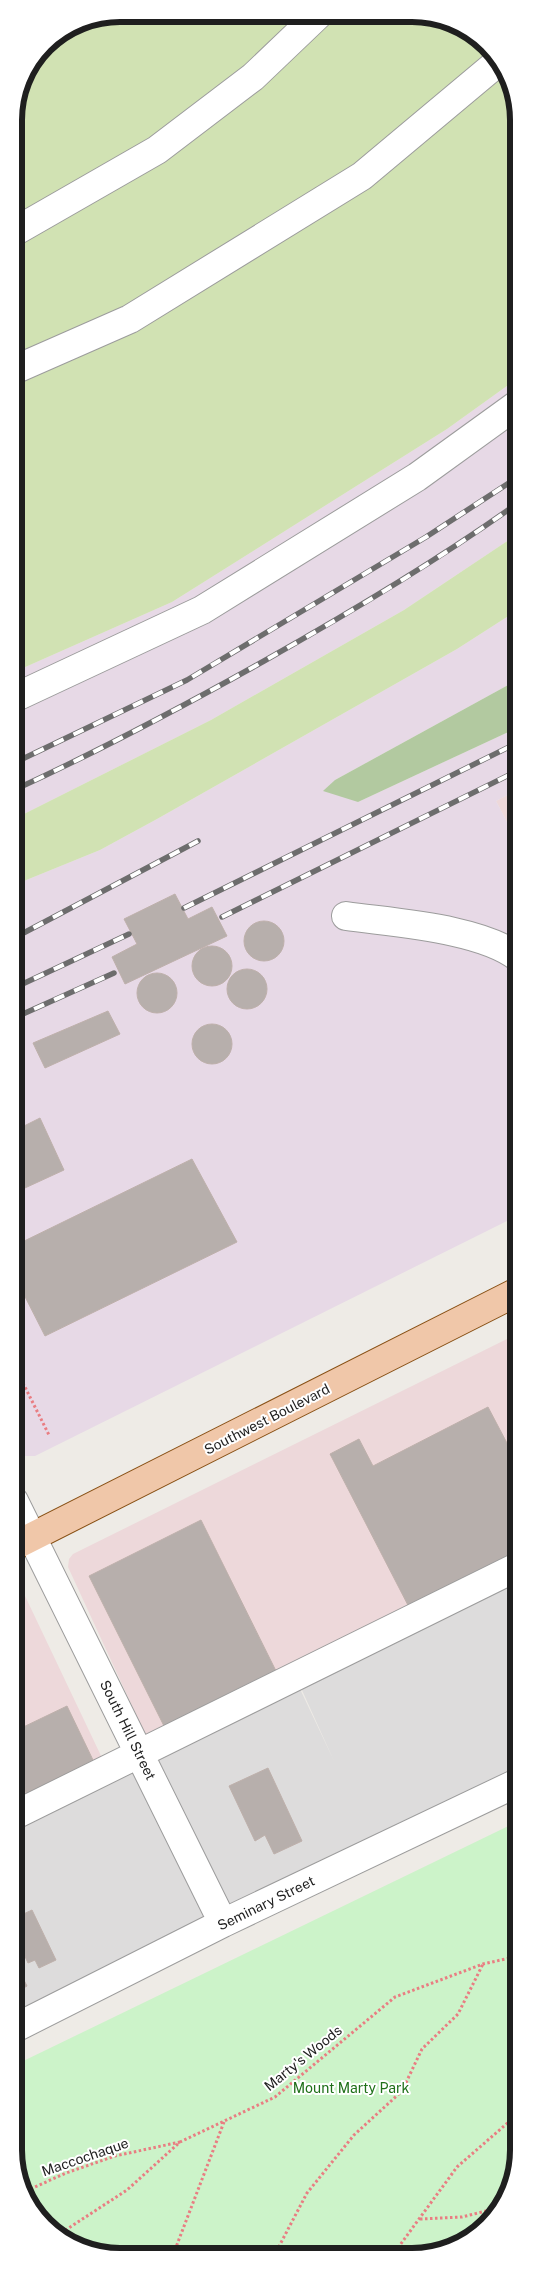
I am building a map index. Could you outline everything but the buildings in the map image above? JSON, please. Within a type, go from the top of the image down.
[{"type":"main road","name":"Southwest Boulevard","points":[[24,1542],[510,1296]]},
{"type":"street","points":[[23,227],[156,150],[253,77],[310,22]]},
{"type":"street","points":[[23,366],[130,319],[362,176],[494,66]]},
{"type":"street","points":[[23,694],[202,610],[417,477],[510,410]]},
{"type":"street","points":[[346,916],[473,936],[510,951]]},
{"type":"street","name":"South Hill Street","points":[[24,1542],[140,1752],[223,1924]]},
{"type":"street","points":[[22,1811],[510,1570]]},
{"type":"street","name":"Seminary Street","points":[[22,2024],[223,1924],[510,1786]]},
{"type":"path","points":[[22,1382],[49,1435]]},
{"type":"path","name":"Marty's Woods","points":[[65,2231],[127,2190],[180,2142],[275,2097],[395,1997],[483,1964],[510,1958]]},
{"type":"path","points":[[278,2248],[307,2193],[354,2135],[402,2091],[422,2049],[458,2014],[483,1964]]},
{"type":"path","points":[[176,2248],[224,2121]]},
{"type":"path","points":[[398,2248],[457,2167],[510,2121]]},
{"type":"path","name":"Maccochaque","points":[[31,2189],[66,2173],[115,2156],[180,2142]]},
{"type":"path","points":[[420,2219],[462,2217],[490,2210]]},
{"type":"shaded area","points":[[510,384],[510,539],[404,610],[211,720],[23,815],[23,668],[172,602],[447,429]]},
{"type":"shaded area","points":[[510,615],[510,684],[335,780],[358,802],[510,731],[510,794],[496,801],[510,828],[510,1219],[35,1456],[22,1456],[23,881],[100,850],[457,649]]},
{"type":"shaded area","points":[[510,794],[510,828],[496,801]]},
{"type":"shaded area","points":[[510,1337],[510,1585],[157,1760],[68,1567],[69,1559],[73,1554]]},
{"type":"shaded area","points":[[510,1585],[510,1770],[370,1839],[333,1854],[22,2008],[22,1826],[300,1689],[334,1761],[301,1688]]},
{"type":"shaded area","points":[[22,1592],[23,1592],[113,1781],[22,1826]]},
{"type":"green space","points":[[413,22],[432,24],[450,30],[462,36],[482,51],[494,66],[503,83],[510,107],[510,384],[447,429],[172,602],[23,668],[23,107],[30,83],[39,66],[51,51],[77,33],[101,24]]},
{"type":"green space","points":[[510,539],[510,615],[457,649],[157,819],[100,850],[23,881],[23,815],[211,720],[404,610]]},
{"type":"green space","points":[[510,684],[510,731],[358,802],[323,791],[335,780]]},
{"type":"green space","name":"Mount Marty Park","points":[[510,1825],[510,2164],[503,2188],[494,2205],[477,2224],[450,2241],[426,2248],[114,2248],[101,2247],[83,2241],[61,2228],[47,2215],[39,2205],[28,2182],[22,2151],[22,2062]]},
{"type":"railway","points":[[23,759],[187,680],[426,537],[510,482]]},
{"type":"railway","points":[[23,786],[140,728],[297,643],[425,566],[510,508]]},
{"type":"railway","points":[[184,908],[510,746]]},
{"type":"railway","points":[[222,917],[510,774]]},
{"type":"railway","points":[[23,933],[198,841]]},
{"type":"railway","points":[[23,984],[129,934]]},
{"type":"railway","points":[[23,1014],[114,973]]}]
